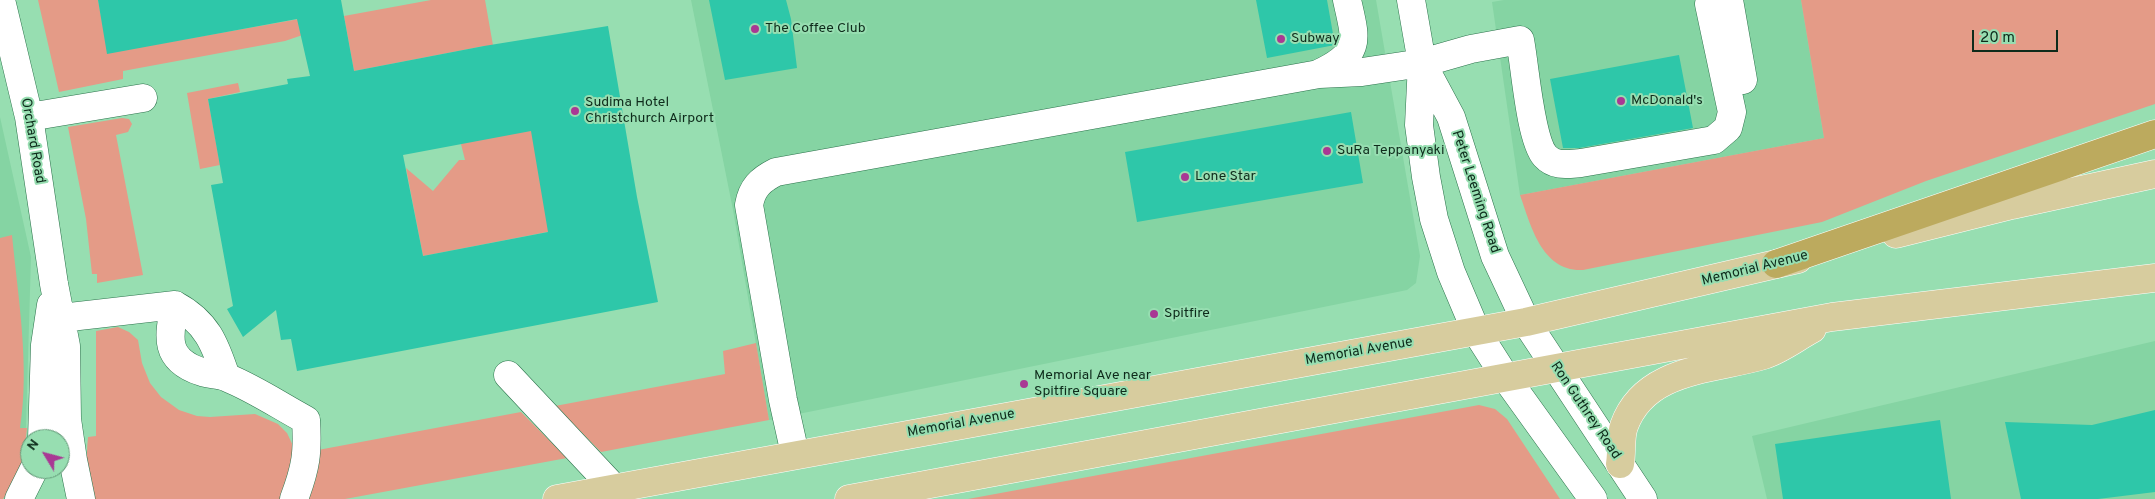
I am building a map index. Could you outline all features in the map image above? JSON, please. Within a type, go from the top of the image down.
[{"type":"highway","points":[[1776,264],[2155,134]]},
{"type":"main road","name":"Memorial Avenue","points":[[557,499],[795,454],[1526,322],[1776,264],[2012,205],[2155,174]]},
{"type":"main road","points":[[865,498],[947,489],[1556,368],[1832,317],[2155,278]]},
{"type":"main road","points":[[1620,464],[1624,427],[1634,408],[1646,393],[1661,382],[1677,375],[1766,354],[1832,317]]},
{"type":"street","name":"Orchard Road","points":[[1,0],[30,117],[54,284],[66,346],[67,419],[72,460],[81,499]]},
{"type":"street","points":[[1319,74],[1339,64],[1350,53],[1354,42],[1354,30],[1347,0]]},
{"type":"street","name":"Peter Leeming Road","points":[[1411,0],[1422,63],[1418,125],[1434,219],[1451,272],[1476,331]]},
{"type":"street","points":[[795,454],[783,400],[749,205],[751,193],[764,178],[776,172],[1319,74],[1362,72],[1422,63],[1520,40],[1534,128],[1540,149],[1553,162],[1562,165],[1581,163],[1714,140],[1728,128],[1732,112],[1719,2]]},
{"type":"street","name":"Peter Leeming Road","points":[[1422,63],[1451,117],[1495,256],[1526,322]]},
{"type":"street","points":[[30,117],[143,98]]},
{"type":"street","name":"Orchard Road","points":[[42,429],[45,345],[54,284]]},
{"type":"street","points":[[61,318],[175,304],[200,322],[210,335],[226,377]]},
{"type":"street","points":[[175,304],[169,337],[173,351],[179,361],[203,373],[226,377],[306,420],[308,450],[302,478],[294,499]]},
{"type":"street","name":"Ron Guthrey Road","points":[[1526,322],[1643,499]]},
{"type":"street","points":[[1476,331],[1506,378],[1594,499]]},
{"type":"street","points":[[508,376],[614,488]]},
{"type":"street","points":[[19,499],[29,479]]},
{"type":"shaded area","points":[[38,0],[98,0],[108,53],[327,14],[329,26],[285,41],[123,71],[123,79],[59,92]]},
{"type":"shaded area","points":[[431,0],[485,0],[497,68],[484,46],[354,71],[344,16]]},
{"type":"shaded area","points":[[691,0],[1376,0],[1420,256],[1416,283],[1407,290],[769,420],[733,210]]},
{"type":"shaded area","points":[[1504,0],[1801,0],[1824,138],[1520,195],[1492,2]]},
{"type":"shaded area","points":[[1801,0],[2155,0],[2155,104],[1926,181],[1822,222],[1583,270],[1569,269],[1557,263],[1548,255],[1534,233],[1520,195],[1824,138]]},
{"type":"shaded area","points":[[238,83],[240,92],[208,99],[220,165],[200,169],[187,93]]},
{"type":"shaded area","points":[[494,100],[640,214],[423,256],[406,168],[433,191],[459,160],[465,160],[461,144]]},
{"type":"shaded area","points":[[0,117],[31,257],[26,427],[25,429],[20,429],[20,440],[9,464],[0,470]]},
{"type":"shaded area","points":[[122,118],[129,119],[132,124],[128,132],[116,135],[143,275],[97,283],[97,274],[92,274],[86,219],[68,127]]},
{"type":"shaded area","points":[[12,235],[20,307],[24,380],[20,428],[27,428],[20,429],[20,469],[3,499],[0,499],[0,238]]},
{"type":"shaded area","points":[[118,327],[129,332],[138,340],[142,363],[150,383],[161,397],[179,410],[197,416],[210,417],[255,414],[278,424],[287,433],[295,450],[282,499],[95,499],[88,476],[87,453],[88,437],[96,436],[96,331]]},
{"type":"shaded area","points":[[2155,341],[2155,499],[1767,499],[1752,436]]},
{"type":"shaded area","points":[[756,343],[769,420],[601,452],[555,406],[725,374],[723,351]]},
{"type":"shaded area","points":[[1479,405],[1495,409],[1507,419],[1560,499],[968,499]]},
{"type":"shaded area","points":[[521,412],[567,458],[345,499],[308,499],[316,478],[318,450]]},
{"type":"building","points":[[98,0],[341,0],[354,71],[484,46],[608,26],[637,197],[658,302],[297,371],[291,339],[281,340],[276,310],[243,337],[227,309],[233,306],[211,185],[223,183],[208,99],[288,84],[287,79],[310,76],[297,19],[107,54]],"holes":[[[531,131],[548,232],[423,256],[403,155]]]},
{"type":"building","points":[[709,0],[786,0],[791,19],[797,68],[725,80]]},
{"type":"building","points":[[1256,0],[1327,0],[1335,45],[1267,58]]},
{"type":"building","name":"McDonald's","points":[[1679,55],[1693,128],[1579,148],[1563,148],[1550,79]]},
{"type":"building","points":[[1351,112],[1363,183],[1137,222],[1125,152]]},
{"type":"building","points":[[2155,410],[2155,492],[2098,499],[2021,499],[2005,422],[2092,425]]},
{"type":"building","points":[[1940,420],[1951,499],[1783,499],[1775,444]]},
{"type":"place","name":"The Coffee Club","points":[[755,29]]},
{"type":"place","name":"Subway","points":[[1281,39]]},
{"type":"place","name":"McDonald's","points":[[1621,101]]},
{"type":"place","name":"Sudima Hotel Christchurch Airport","points":[[575,111]]},
{"type":"place","name":"SuRa Teppanyaki","points":[[1327,151]]},
{"type":"place","name":"Lone Star","points":[[1185,177]]},
{"type":"place","name":"Spitfire","points":[[1154,314]]},
{"type":"place","name":"Memorial Ave near Spitfire Square","points":[[1024,384]]}]
